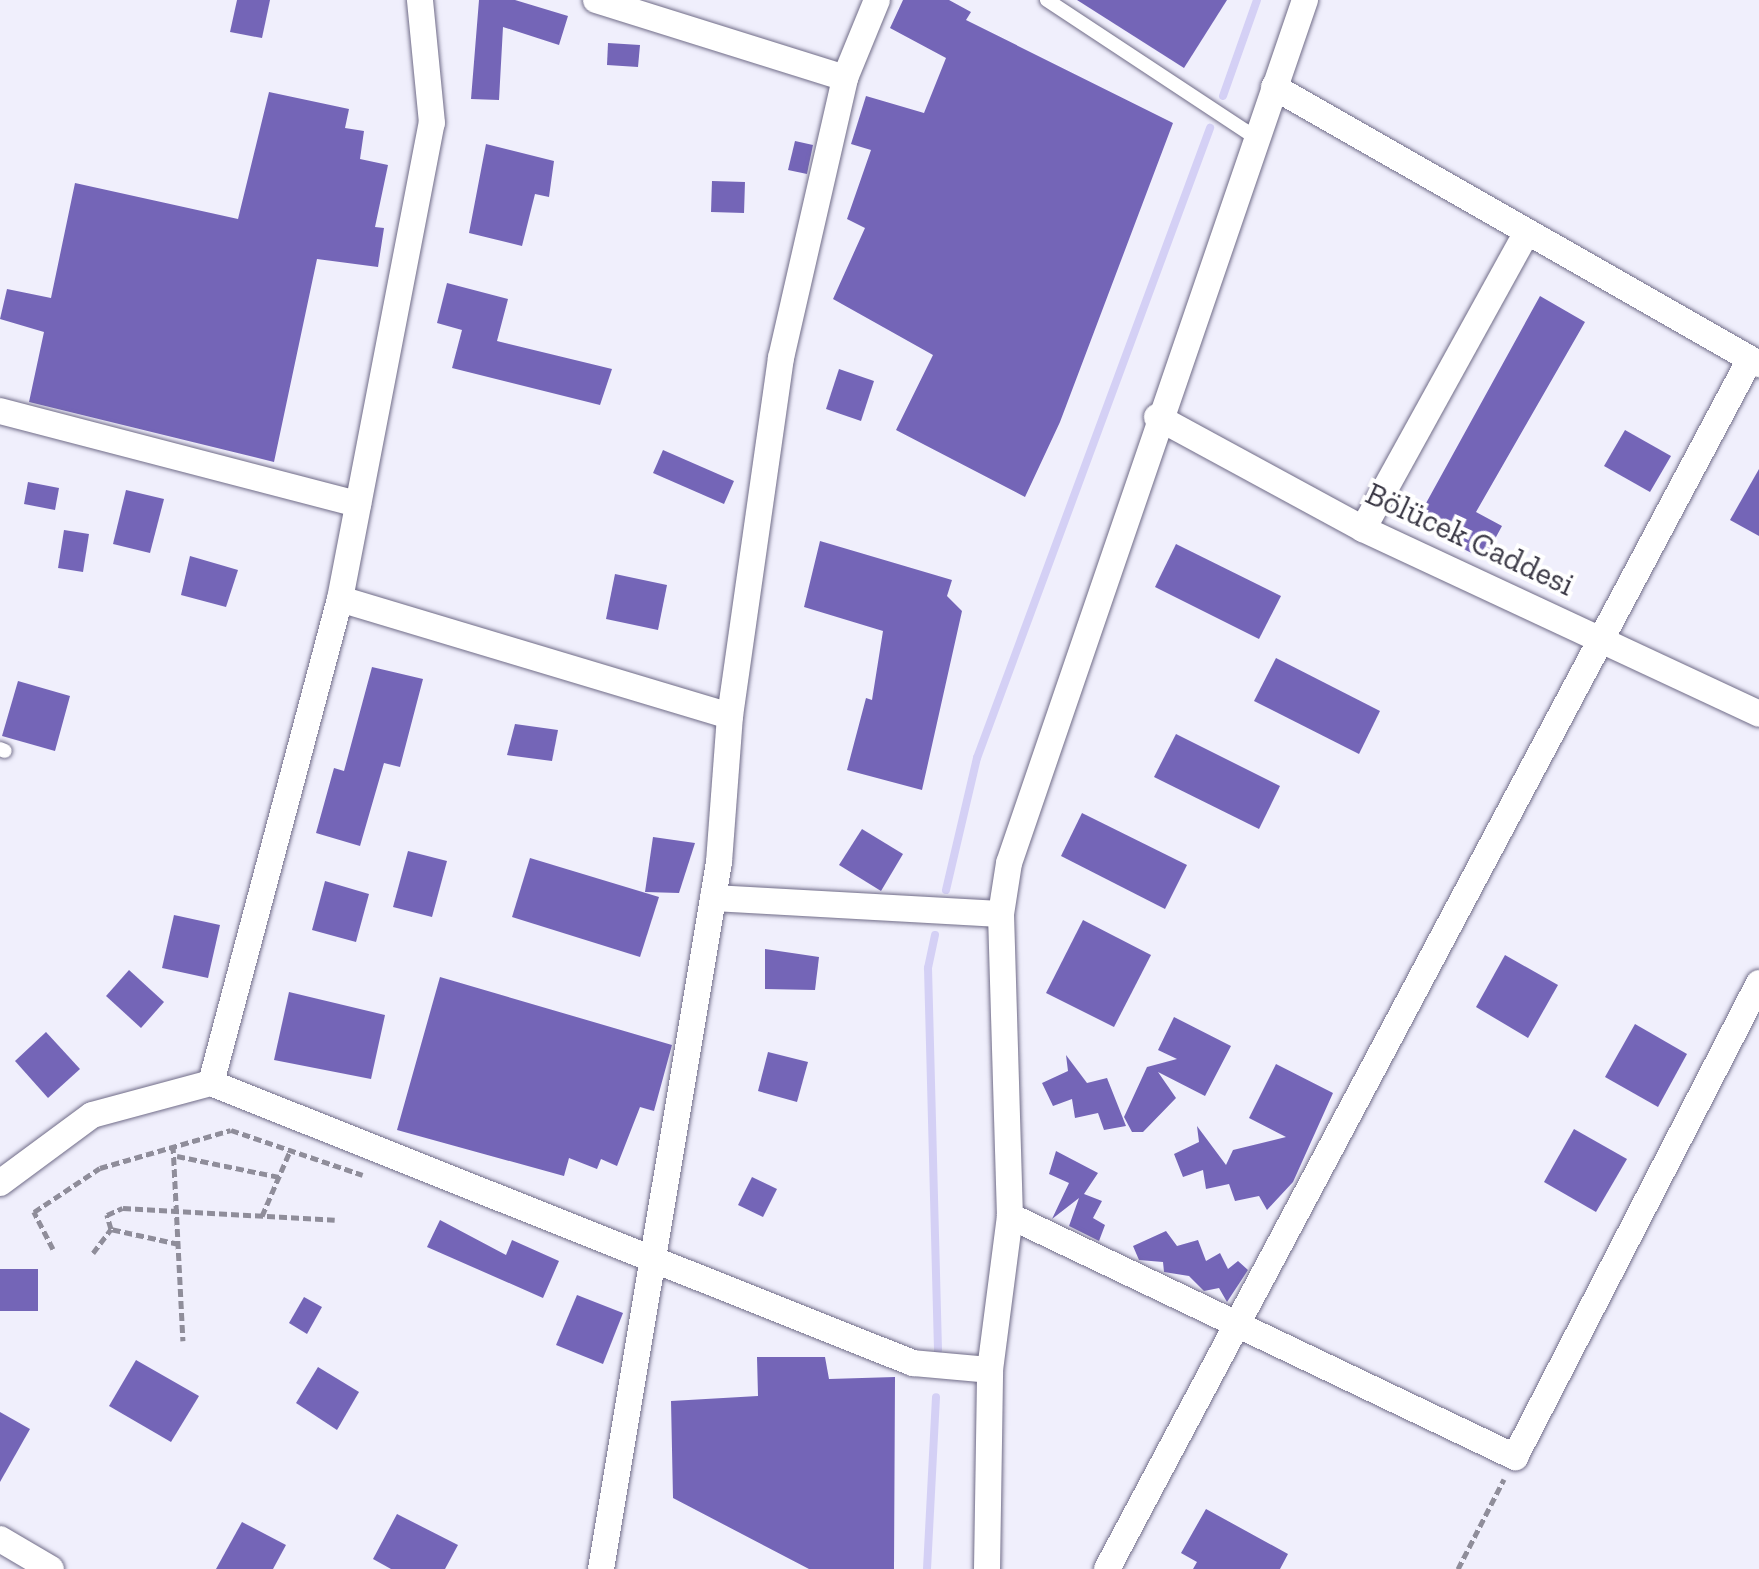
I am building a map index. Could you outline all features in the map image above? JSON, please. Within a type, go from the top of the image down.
[{"type":"street","points":[[211,1083],[340,599],[432,123],[420,0]]},
{"type":"street","points":[[596,0],[845,78]]},
{"type":"street","points":[[601,1569],[650,1259],[713,898],[730,716],[781,358],[845,78],[877,0]]},
{"type":"street","points":[[987,1569],[990,1370],[1010,1216],[1001,914],[1022,820],[1157,417],[1248,132],[1274,87],[1305,0]]},
{"type":"street","points":[[1107,1569],[1755,362],[1274,87]]},
{"type":"street","points":[[1363,529],[1527,232]]},
{"type":"street","points":[[0,411],[358,504]]},
{"type":"street","name":"Bölücek Caddesi","points":[[1157,417],[1363,529],[1759,714]]},
{"type":"street","points":[[340,599],[730,716]]},
{"type":"street","points":[[713,898],[967,915],[1001,914]]},
{"type":"street","points":[[1010,1216],[1515,1457],[1759,983]]},
{"type":"street","points":[[0,1183],[92,1115],[211,1083],[913,1363],[960,1372],[990,1370]]},
{"type":"street","points":[[0,1539],[51,1569]]},
{"type":"lane","points":[[1047,0],[1248,132]]},
{"type":"path","points":[[53,1249],[34,1212],[100,1168],[231,1130],[363,1175]]},
{"type":"path","points":[[173,1145],[177,1156],[183,1341]]},
{"type":"path","points":[[262,1216],[290,1151]]},
{"type":"path","points":[[177,1156],[279,1177]]},
{"type":"path","points":[[111,1229],[107,1215],[123,1208],[335,1220]]},
{"type":"path","points":[[111,1229],[179,1244]]},
{"type":"path","points":[[93,1253],[111,1229]]},
{"type":"path","points":[[1458,1569],[1515,1457]]},
{"type":"building","points":[[237,0],[270,0],[262,38],[230,32]]},
{"type":"building","points":[[479,0],[515,0],[568,16],[559,45],[503,27],[499,100],[471,99]]},
{"type":"building","points":[[903,0],[949,0],[971,12],[966,20],[1173,123],[1060,422],[1025,497],[896,430],[933,355],[833,299],[865,228],[847,219],[871,150],[851,144],[866,96],[924,113],[946,58],[890,28]]},
{"type":"building","points":[[1077,0],[1227,0],[1184,68]]},
{"type":"building","points":[[608,43],[640,45],[638,67],[607,65]]},
{"type":"building","points":[[269,92],[349,109],[345,128],[364,131],[360,159],[388,165],[375,227],[384,228],[378,267],[317,259],[274,462],[29,402],[44,332],[0,319],[7,289],[51,298],[75,183],[238,219]]},
{"type":"building","points":[[795,141],[813,145],[807,174],[788,170]]},
{"type":"building","points":[[486,144],[554,161],[549,197],[535,194],[522,246],[469,233]]},
{"type":"building","points":[[712,181],[745,182],[744,213],[711,212]]},
{"type":"building","points":[[447,283],[508,299],[497,341],[612,369],[600,405],[452,368],[462,330],[437,323]]},
{"type":"building","points":[[1540,296],[1585,322],[1476,512],[1502,526],[1484,559],[1414,525]]},
{"type":"building","points":[[839,369],[874,381],[861,421],[826,409]]},
{"type":"building","points":[[1625,430],[1671,456],[1650,492],[1604,466]]},
{"type":"building","points":[[663,450],[734,481],[724,504],[653,473]]},
{"type":"building","points":[[1759,469],[1759,536],[1730,520]]},
{"type":"building","points":[[28,482],[59,488],[55,510],[24,504]]},
{"type":"building","points":[[126,490],[164,499],[150,553],[113,544]]},
{"type":"building","points":[[64,530],[89,534],[83,572],[58,568]]},
{"type":"building","points":[[820,541],[952,580],[947,596],[962,611],[922,790],[847,770],[866,698],[872,700],[883,631],[804,607]]},
{"type":"building","points":[[1176,544],[1281,596],[1259,639],[1155,587]]},
{"type":"building","points":[[190,556],[238,570],[226,607],[181,595]]},
{"type":"building","points":[[615,574],[667,585],[658,630],[606,619]]},
{"type":"building","points":[[1276,658],[1380,711],[1359,754],[1254,701]]},
{"type":"building","points":[[372,667],[423,679],[400,767],[384,763],[360,846],[316,833],[334,768],[344,771]]},
{"type":"building","points":[[18,681],[70,696],[55,751],[2,736]]},
{"type":"building","points":[[515,724],[558,730],[552,761],[507,755]]},
{"type":"building","points":[[1176,734],[1280,786],[1259,829],[1154,777]]},
{"type":"building","points":[[1082,813],[1187,865],[1165,909],[1061,856]]},
{"type":"building","points":[[862,829],[903,854],[881,891],[839,865]]},
{"type":"building","points":[[653,837],[695,843],[679,893],[645,892]]},
{"type":"building","points":[[408,851],[447,861],[432,917],[393,907]]},
{"type":"building","points":[[530,858],[659,897],[640,957],[512,917]]},
{"type":"building","points":[[325,881],[369,894],[356,942],[312,930]]},
{"type":"building","points":[[174,915],[220,925],[208,978],[162,968]]},
{"type":"building","points":[[1083,920],[1151,955],[1114,1027],[1046,993]]},
{"type":"building","points":[[765,949],[819,957],[815,990],[765,989]]},
{"type":"building","points":[[1505,955],[1558,985],[1528,1038],[1476,1007]]},
{"type":"building","points":[[129,970],[164,1002],[141,1028],[106,996]]},
{"type":"building","points":[[440,977],[672,1045],[654,1111],[640,1107],[617,1166],[601,1159],[597,1169],[569,1158],[564,1176],[397,1130]]},
{"type":"building","points":[[289,992],[385,1015],[371,1079],[274,1060]]},
{"type":"building","points":[[1174,1017],[1231,1046],[1205,1096],[1158,1072],[1176,1098],[1143,1132],[1132,1132],[1124,1117],[1147,1067],[1177,1059],[1158,1050]]},
{"type":"building","points":[[1635,1024],[1687,1054],[1658,1107],[1605,1077]]},
{"type":"building","points":[[46,1032],[80,1069],[48,1098],[15,1061]]},
{"type":"building","points":[[768,1052],[808,1062],[797,1102],[758,1091]]},
{"type":"building","points":[[1066,1055],[1087,1083],[1107,1078],[1126,1126],[1104,1130],[1098,1113],[1075,1118],[1072,1099],[1053,1106],[1042,1083],[1068,1071]]},
{"type":"building","points":[[1276,1064],[1333,1093],[1293,1182],[1267,1210],[1259,1196],[1235,1201],[1229,1184],[1206,1189],[1203,1170],[1183,1177],[1174,1154],[1199,1142],[1197,1126],[1226,1165],[1233,1150],[1286,1137],[1249,1118]]},
{"type":"building","points":[[1574,1129],[1627,1159],[1596,1212],[1544,1182]]},
{"type":"building","points":[[1056,1151],[1098,1173],[1084,1194],[1102,1201],[1093,1218],[1105,1225],[1099,1241],[1069,1226],[1079,1198],[1052,1219],[1069,1183],[1049,1174]]},
{"type":"building","points":[[752,1177],[777,1189],[763,1217],[738,1205]]},
{"type":"building","points":[[440,1220],[506,1255],[512,1240],[559,1261],[543,1298],[427,1247]]},
{"type":"building","points":[[1166,1231],[1177,1246],[1198,1240],[1206,1261],[1220,1253],[1228,1269],[1238,1261],[1248,1270],[1227,1302],[1219,1288],[1204,1291],[1189,1276],[1164,1272],[1163,1262],[1139,1260],[1133,1246]]},
{"type":"building","points":[[0,1269],[38,1269],[38,1311],[0,1311]]},
{"type":"building","points":[[577,1295],[623,1313],[603,1364],[556,1345]]},
{"type":"building","points":[[304,1297],[322,1307],[307,1334],[289,1323]]},
{"type":"building","points":[[757,1357],[825,1357],[829,1379],[895,1377],[894,1569],[809,1569],[673,1498],[671,1401],[758,1396]]},
{"type":"building","points":[[136,1360],[199,1396],[171,1442],[109,1406]]},
{"type":"building","points":[[318,1367],[359,1392],[337,1430],[296,1403]]},
{"type":"building","points":[[0,1412],[30,1429],[0,1482]]},
{"type":"building","points":[[1206,1509],[1288,1554],[1280,1569],[1193,1569],[1197,1562],[1181,1553]]},
{"type":"building","points":[[397,1514],[458,1545],[445,1569],[391,1569],[373,1559]]},
{"type":"building","points":[[242,1522],[286,1545],[273,1569],[216,1569]]},
{"type":"waterway","points":[[1223,96],[1257,0]]},
{"type":"waterway","points":[[946,890],[977,758],[1210,128]]},
{"type":"waterway","points":[[935,935],[928,968],[938,1350]]},
{"type":"waterway","points":[[927,1569],[936,1397]]}]
